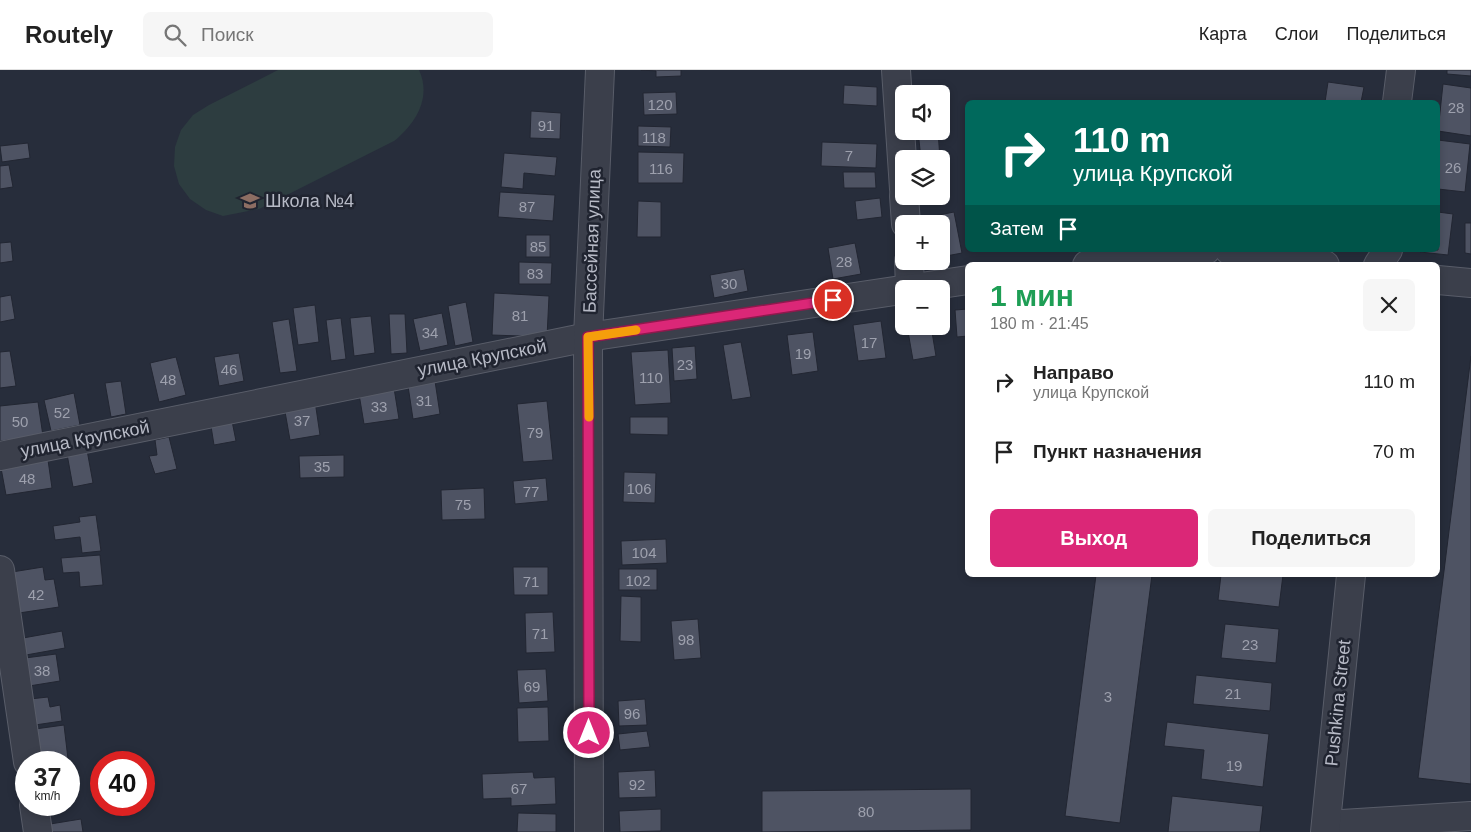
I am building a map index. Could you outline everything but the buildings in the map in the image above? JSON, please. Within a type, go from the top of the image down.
[{"type":"street","name":"Бассейная улица","points":[[590,832],[588,337],[600,70]]},
{"type":"street","points":[[896,70],[901,150]]},
{"type":"street","points":[[1397,100],[1401,70]]},
{"type":"street","points":[[1415,100],[1420,70]]},
{"type":"street","points":[[1111,262],[1190,252]]},
{"type":"street","points":[[1241,252],[1306,262]]},
{"type":"street","name":"улица Крупской","points":[[0,456],[909,274],[965,280]]},
{"type":"street","points":[[1440,280],[1471,283]]},
{"type":"street","points":[[0,570],[26,751]]},
{"type":"street","name":"Pushkina Street","points":[[1325,829],[1351,577]]},
{"type":"street","points":[[36,816],[38,832]]},
{"type":"street","points":[[1325,829],[1471,816]]},
{"type":"shaded area","points":[[278,70],[419,70],[423,80],[424,91],[415,118],[409,127],[394,141],[259,209],[223,216],[206,210],[190,199],[179,184],[174,166],[175,147],[181,130],[193,115],[209,105]]},
{"type":"slow traffic","points":[[589,417],[588,337],[636,330]]},
{"type":"place","name":"Школа №4","points":[[250,201]]},
{"type":"route","points":[[589,733],[588,337],[833,300]]}]
